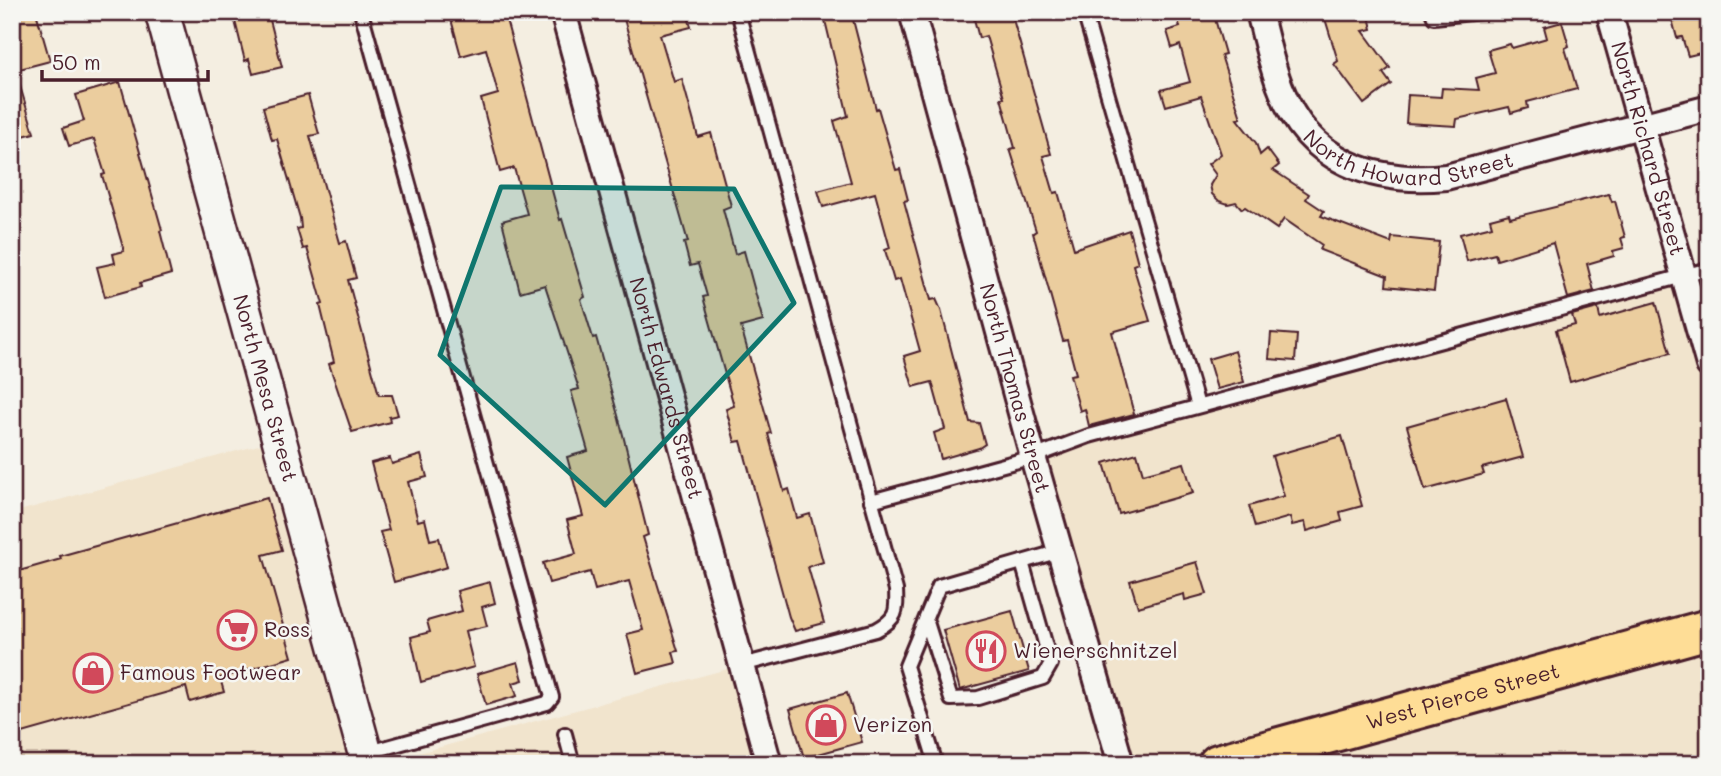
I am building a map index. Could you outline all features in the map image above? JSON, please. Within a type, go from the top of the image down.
[{"type":"highway","name":"West Pierce Street","points":[[1218,764],[1709,629]]},
{"type":"street","name":"North Mesa Street","points":[[162,12],[367,758]]},
{"type":"street","name":"North Edwards Street","points":[[563,12],[769,764]]},
{"type":"street","name":"North Thomas Street","points":[[912,12],[1033,457],[1121,764]]},
{"type":"street","name":"North Howard Street","points":[[1259,12],[1289,109],[1326,152],[1362,172],[1422,180],[1446,177],[1709,108]]},
{"type":"street","name":"North Richard Street","points":[[1609,12],[1709,365]]},
{"type":"lane","points":[[361,12],[552,697],[547,703],[367,758]]},
{"type":"lane","points":[[738,12],[896,590],[896,616],[876,630],[742,665]]},
{"type":"lane","points":[[1084,12],[1198,407]]},
{"type":"lane","points":[[1432,12],[1434,17],[1481,12]]},
{"type":"lane","points":[[871,501],[1033,457],[1089,436],[1709,269]]},
{"type":"lane","points":[[936,764],[906,666],[940,586],[1060,551]]},
{"type":"lane","points":[[926,619],[951,699],[978,698],[1043,678],[1051,664],[1022,562]]},
{"type":"lane","points":[[565,734],[573,764]]},
{"type":"highlighted area","points":[[501,187],[734,189],[794,303],[605,505],[440,355]]},
{"type":"shaded area","points":[[1709,269],[1709,764],[1121,764],[1033,457]]},
{"type":"shaded area","points":[[280,439],[368,764],[12,764],[12,513]]},
{"type":"shaded area","points":[[742,665],[769,764],[378,764]]},
{"type":"building","points":[[12,12],[36,12],[50,61],[12,71]]},
{"type":"building","points":[[236,12],[268,12],[282,67],[253,74],[249,59],[245,61],[235,21],[238,20]]},
{"type":"building","points":[[449,12],[504,12],[560,220],[562,219],[585,297],[581,299],[593,338],[596,337],[619,419],[648,535],[643,537],[678,651],[673,652],[676,663],[637,673],[627,634],[643,630],[629,581],[595,590],[590,572],[549,583],[543,563],[576,554],[567,520],[583,516],[567,457],[588,451],[571,391],[579,389],[545,285],[520,292],[502,221],[527,214],[514,168],[500,172],[481,99],[498,94],[486,49],[461,56]]},
{"type":"building","points":[[622,12],[687,12],[691,27],[660,35],[674,82],[682,79],[698,137],[711,133],[731,206],[723,209],[735,254],[744,251],[763,321],[741,327],[771,433],[768,434],[784,491],[789,489],[797,518],[810,514],[823,562],[808,567],[824,623],[795,631],[789,617],[741,441],[735,442],[726,409],[734,406],[703,297],[707,296],[698,264],[690,266],[684,243],[688,242]]},
{"type":"building","points":[[823,12],[851,12],[876,109],[878,108],[896,170],[900,169],[908,200],[904,201],[931,300],[936,299],[941,310],[970,422],[979,423],[985,444],[979,448],[941,459],[934,433],[945,429],[932,382],[913,387],[904,356],[920,351],[900,279],[894,281],[885,250],[890,248],[875,193],[823,207],[818,191],[851,182],[834,121],[848,116]]},
{"type":"building","points":[[1011,12],[1051,154],[1043,156],[1054,193],[1058,192],[1074,249],[1129,230],[1138,263],[1133,265],[1150,321],[1112,332],[1134,414],[1089,426],[1085,409],[1080,411],[1070,375],[1076,374],[1067,340],[1063,341],[1033,233],[1036,231],[1010,149],[1015,148],[1001,98],[1004,98],[986,36],[979,38],[974,19]]},
{"type":"building","points":[[1176,12],[1213,12],[1225,54],[1221,55],[1241,118],[1237,119],[1256,143],[1260,155],[1267,149],[1279,165],[1273,170],[1309,194],[1306,199],[1324,211],[1321,216],[1391,243],[1392,237],[1439,242],[1434,291],[1386,286],[1387,276],[1320,250],[1322,245],[1284,219],[1277,229],[1245,207],[1242,209],[1236,202],[1228,204],[1219,201],[1212,194],[1210,185],[1216,175],[1208,164],[1221,154],[1201,96],[1166,106],[1161,90],[1190,82],[1180,45],[1172,48],[1167,31],[1180,27]]},
{"type":"building","points":[[1323,12],[1368,12],[1372,29],[1363,31],[1390,68],[1383,73],[1391,84],[1364,104],[1334,64],[1338,61]]},
{"type":"building","points":[[1670,12],[1709,12],[1709,51],[1688,56],[1682,37],[1677,38]]},
{"type":"building","points":[[1562,22],[1569,46],[1565,48],[1577,89],[1527,102],[1528,108],[1511,113],[1509,107],[1457,119],[1456,126],[1406,123],[1408,95],[1441,97],[1442,88],[1479,90],[1476,78],[1495,73],[1488,50],[1510,44],[1512,48],[1547,38],[1544,27]]},
{"type":"building","points":[[17,76],[34,133],[12,139],[12,77]]},
{"type":"building","points":[[120,82],[162,230],[160,231],[171,274],[140,283],[141,287],[105,297],[97,267],[115,263],[113,254],[124,251],[102,175],[105,174],[94,139],[69,146],[63,128],[84,121],[76,95]]},
{"type":"building","points":[[308,95],[319,134],[310,136],[340,243],[346,241],[356,278],[348,280],[379,395],[392,395],[398,415],[389,417],[390,422],[352,432],[329,364],[334,362],[320,305],[323,304],[307,248],[303,249],[297,229],[301,228],[300,218],[277,139],[272,140],[263,107]]},
{"type":"building","points":[[1609,194],[1612,202],[1615,201],[1625,237],[1621,238],[1624,248],[1613,251],[1614,256],[1587,264],[1594,291],[1568,298],[1553,243],[1497,260],[1495,254],[1467,261],[1460,234],[1492,226],[1490,219],[1509,214],[1510,218]]},
{"type":"building","points":[[1656,302],[1670,353],[1570,382],[1556,330],[1575,325],[1572,315],[1598,308],[1600,318]]},
{"type":"building","points":[[1271,333],[1297,335],[1295,361],[1269,359]]},
{"type":"building","points":[[1235,351],[1244,382],[1217,389],[1208,359]]},
{"type":"building","points":[[1506,398],[1523,457],[1482,468],[1484,474],[1425,490],[1407,426]]},
{"type":"building","points":[[1342,436],[1362,506],[1340,512],[1342,521],[1307,531],[1305,522],[1292,525],[1290,517],[1255,527],[1249,506],[1284,496],[1272,456]]},
{"type":"building","points":[[1137,453],[1143,474],[1184,463],[1193,493],[1119,514],[1104,463]]},
{"type":"building","points":[[421,455],[427,477],[408,482],[418,521],[425,519],[430,540],[439,538],[447,567],[394,582],[380,532],[389,530],[371,463],[390,458],[392,464]]},
{"type":"building","points":[[267,498],[282,550],[263,555],[292,657],[220,678],[224,692],[190,702],[186,687],[12,736],[12,573],[61,559],[60,556]]},
{"type":"building","points":[[1197,562],[1207,594],[1185,600],[1184,594],[1138,607],[1130,581]]},
{"type":"building","points":[[490,582],[495,603],[482,607],[487,626],[465,631],[474,667],[421,682],[411,637],[430,632],[427,621],[462,611],[457,591]]},
{"type":"building","name":"Wienerschnitzel","points":[[1012,611],[1029,671],[960,690],[943,630]]},
{"type":"building","points":[[518,662],[523,680],[513,683],[517,696],[486,705],[477,674]]},
{"type":"building","name":"Verizon","points":[[847,693],[862,742],[804,758],[790,709]]},
{"type":"place","name":"Ross","points":[[237,630]]},
{"type":"place","name":"Wienerschnitzel","points":[[986,651]]},
{"type":"place","name":"Famous Footwear","points":[[93,673]]},
{"type":"place","name":"Verizon","points":[[826,725]]}]
